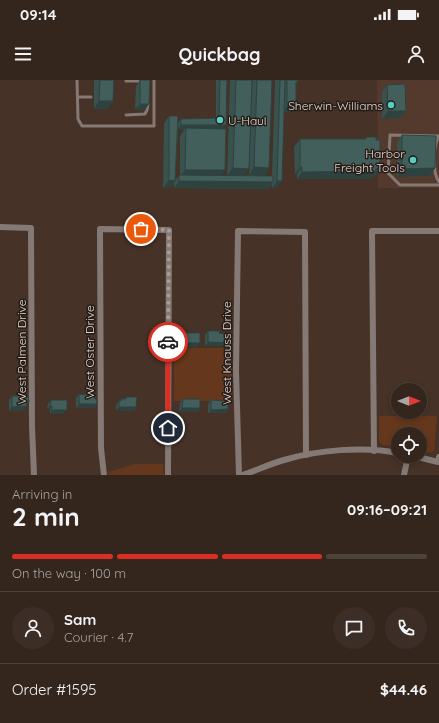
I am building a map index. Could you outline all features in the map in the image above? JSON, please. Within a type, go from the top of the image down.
[{"type":"street","name":"West Palmen Drive","points":[[0,227],[31,228],[32,426],[34,475]]},
{"type":"street","name":"West Oster Drive","points":[[104,475],[100,448],[100,229],[169,230],[168,475]]},
{"type":"street","name":"West Knauss Drive","points":[[239,475],[236,371],[238,230],[305,232],[306,455]]},
{"type":"street","points":[[374,451],[372,231],[439,232]]},
{"type":"street","points":[[243,475],[284,460],[306,455],[333,452],[374,451],[391,452]]},
{"type":"street","points":[[427,458],[438,459]]},
{"type":"street","points":[[404,475],[407,463]]},
{"type":"lane","points":[[77,80],[78,119],[82,126],[154,126],[154,80]]},
{"type":"lane","points":[[126,81],[142,81],[147,83]]},
{"type":"lane","points":[[78,97],[91,97]]},
{"type":"lane","points":[[126,116],[145,114],[147,110],[148,98]]},
{"type":"lane","points":[[390,135],[439,136],[436,145],[435,176],[439,184],[400,185],[388,173],[390,135]]},
{"type":"shaded area","points":[[377,80],[439,80],[439,188],[378,188]]},
{"type":"shaded area","points":[[174,348],[232,348],[232,401],[174,401]]},
{"type":"shaded area","points":[[379,416],[391,416],[391,419],[427,419],[427,416],[437,416],[434,451],[430,453],[427,452],[427,427],[391,427],[391,446],[383,445],[379,441]]},
{"type":"shaded area","points":[[135,464],[163,464],[164,475],[109,475],[108,472]]},
{"type":"building","points":[[100,80],[114,80],[113,101],[99,101]]},
{"type":"building","points":[[140,80],[150,80],[149,104],[140,104]]},
{"type":"building","points":[[220,80],[227,80],[226,125],[181,125],[181,119],[219,118]]},
{"type":"building","points":[[236,80],[252,80],[249,169],[233,168]]},
{"type":"building","points":[[257,80],[272,80],[269,168],[254,167]]},
{"type":"building","points":[[280,80],[285,80],[282,181],[277,181]]},
{"type":"building","points":[[287,80],[298,80],[298,82],[296,82],[296,106],[287,106]]},
{"type":"building","points":[[405,84],[406,111],[388,111],[387,85]]},
{"type":"building","points":[[169,116],[178,116],[175,181],[169,180]]},
{"type":"building","points":[[186,128],[226,129],[225,170],[185,170]]},
{"type":"building","name":"Harbor Freight Tools","points":[[402,135],[436,136],[435,168],[402,169]]},
{"type":"building","points":[[366,137],[376,137],[376,140],[380,140],[380,168],[376,168],[376,171],[302,172],[302,167],[300,167],[300,139],[366,139]]},
{"type":"building","points":[[179,175],[273,176],[273,182],[179,181]]},
{"type":"building","points":[[208,331],[219,331],[219,333],[226,334],[226,337],[228,337],[228,343],[208,342]]},
{"type":"building","points":[[183,333],[200,333],[200,343],[183,343]]},
{"type":"building","points":[[79,394],[95,396],[95,399],[97,399],[97,404],[79,404]]},
{"type":"building","points":[[12,396],[28,396],[29,402],[27,402],[27,406],[12,407]]},
{"type":"building","points":[[126,397],[137,397],[136,407],[119,407],[119,401],[121,401],[121,399],[126,399]]},
{"type":"building","points":[[183,399],[200,399],[200,408],[182,408]]},
{"type":"building","points":[[51,400],[67,400],[67,410],[52,410],[52,406],[50,406]]},
{"type":"building","points":[[211,400],[226,401],[226,404],[228,404],[228,409],[211,410]]},
{"type":"way so far","points":[[141,229],[169,230],[168,342]]},
{"type":"place","name":"Sherwin-Williams","points":[[391,105]]},
{"type":"place","name":"U-Haul","points":[[220,120]]},
{"type":"place","name":"Harbor Freight Tools","points":[[413,160]]},
{"type":"route","points":[[168,342],[168,428]]}]
